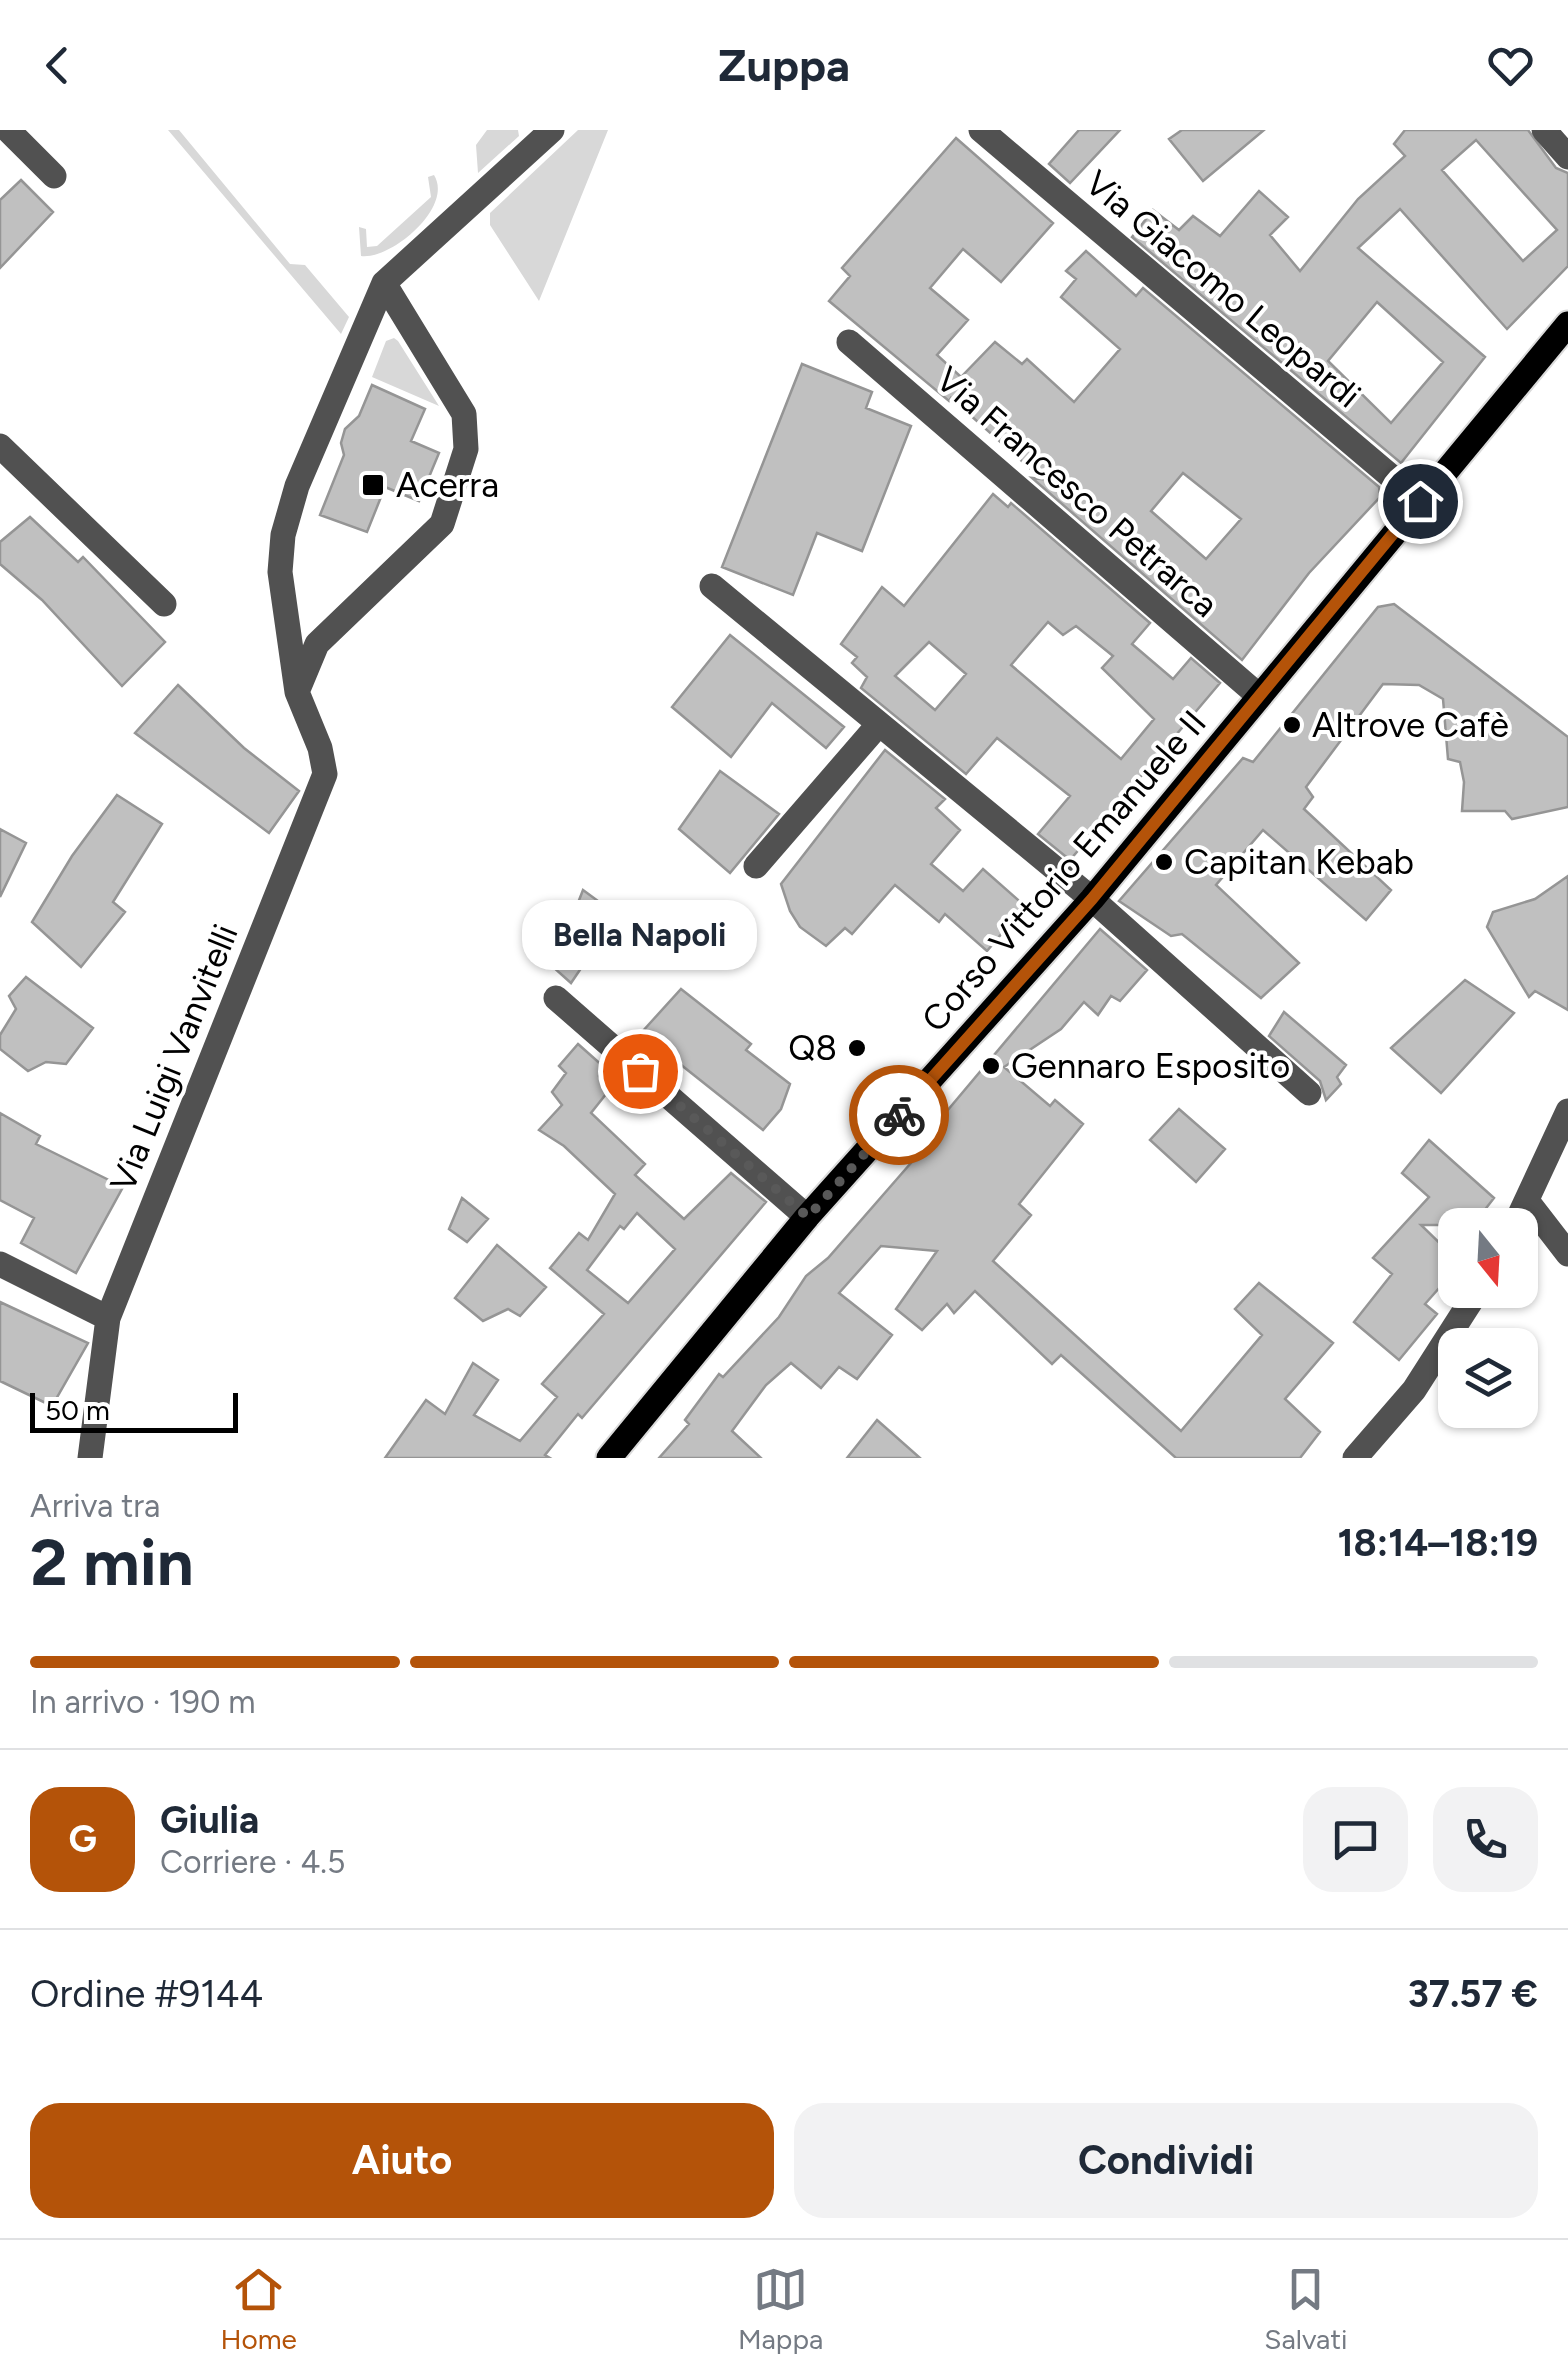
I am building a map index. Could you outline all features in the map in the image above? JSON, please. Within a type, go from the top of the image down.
[{"type":"main road","name":"Corso Vittorio Emanuele II","points":[[609,1458],[808,1217],[1092,899],[1568,324]]},
{"type":"street","points":[[8,130],[54,176]]},
{"type":"street","name":"Via Luigi Vanvitelli","points":[[90,1458],[108,1318],[325,774],[320,748],[298,692],[280,572],[284,536],[297,486],[384,283],[552,130]]},
{"type":"street","name":"Via Giacomo Leopardi","points":[[982,130],[1420,501]]},
{"type":"street","points":[[1544,130],[1568,157]]},
{"type":"street","points":[[298,692],[317,644],[442,524],[466,449],[464,414],[384,283]]},
{"type":"street","name":"Via Francesco Petrarca","points":[[849,342],[1259,696]]},
{"type":"street","points":[[0,446],[164,604]]},
{"type":"street","points":[[712,586],[1092,899],[1310,1093]]},
{"type":"street","points":[[756,866],[880,724]]},
{"type":"street","points":[[556,998],[808,1217]]},
{"type":"street","points":[[1524,1208],[1568,1110]]},
{"type":"street","points":[[1527,1201],[1568,1254]]},
{"type":"street","points":[[0,1264],[108,1318]]},
{"type":"street","points":[[1356,1458],[1414,1390],[1466,1308]]},
{"type":"shaded area","points":[[168,130],[179,130],[290,264],[305,265],[349,317],[341,334]]},
{"type":"shaded area","points":[[487,130],[518,130],[519,136],[478,173],[476,145]]},
{"type":"shaded area","points":[[578,130],[608,130],[539,301],[490,225],[490,213]]},
{"type":"shaded area","points":[[434,175],[438,188],[428,216],[388,250],[361,256],[359,227],[366,229],[367,247],[377,246],[431,197],[428,177]]},
{"type":"shaded area","points":[[394,338],[439,406],[372,377],[386,341]]},
{"type":"building","points":[[1079,130],[1120,130],[1070,183],[1049,164]]},
{"type":"building","points":[[1182,130],[1264,130],[1203,181],[1169,139]]},
{"type":"building","points":[[1405,130],[1528,130],[1556,168],[1568,173],[1568,266],[1507,329],[1400,209],[1358,248],[1485,357],[1401,463],[1132,237],[1153,210],[1179,230],[1193,216],[1220,236],[1259,191],[1288,217],[1270,235],[1300,271],[1358,199],[1405,156],[1394,144]],"holes":[[[1476,140],[1557,230],[1523,261],[1442,170]],[[1377,302],[1443,362],[1391,423],[1328,361]]]},
{"type":"building","points":[[956,138],[1053,223],[1001,282],[963,249],[930,288],[968,320],[937,355],[961,377],[995,342],[1022,364],[1027,359],[1074,402],[1120,349],[1061,297],[1076,279],[1066,271],[1086,251],[1136,296],[1143,288],[1379,487],[1380,497],[1309,573],[1242,660],[1032,478],[1042,479],[951,398],[949,401],[829,301],[850,276],[842,268]],"holes":[[[1183,473],[1241,519],[1206,559],[1151,511]]]},
{"type":"building","points":[[21,180],[53,212],[0,268],[0,200]]},
{"type":"building","points":[[802,364],[872,392],[866,408],[911,426],[862,551],[817,533],[793,595],[722,567]]},
{"type":"building","points":[[372,385],[425,409],[411,441],[439,453],[419,501],[385,487],[367,532],[320,515],[344,455],[341,443],[345,429],[359,416]]},
{"type":"building","points":[[993,494],[1008,507],[1011,503],[1150,623],[1132,644],[1173,679],[1191,658],[1220,683],[1070,860],[1038,834],[1070,796],[997,738],[966,774],[861,688],[867,677],[852,663],[857,657],[841,644],[882,587],[904,606]],"holes":[[[1048,622],[1063,635],[1076,626],[1113,656],[1102,668],[1154,719],[1121,759],[1011,665]],[[929,642],[966,674],[935,710],[895,676]]]},
{"type":"building","points":[[30,517],[78,562],[83,557],[165,642],[122,686],[42,600],[0,564],[0,542]]},
{"type":"building","points":[[1394,604],[1568,737],[1568,807],[1512,819],[1505,811],[1462,811],[1464,782],[1460,762],[1448,759],[1443,699],[1419,685],[1383,684],[1306,787],[1313,797],[1304,809],[1391,890],[1366,920],[1263,830],[1216,885],[1299,963],[1261,998],[1182,934],[1171,936],[1119,901],[1243,758],[1253,762],[1378,607]]},
{"type":"building","points":[[730,635],[844,727],[826,748],[772,703],[731,757],[672,707]]},
{"type":"building","points":[[178,685],[244,748],[299,791],[269,833],[135,733]]},
{"type":"building","points":[[885,750],[945,799],[936,808],[960,830],[931,864],[963,891],[983,869],[1025,906],[987,951],[945,914],[939,922],[895,885],[852,934],[845,928],[826,946],[800,927],[790,911],[781,884]]},
{"type":"building","points":[[720,771],[779,814],[730,873],[679,829]]},
{"type":"building","points":[[117,795],[162,824],[113,902],[125,912],[81,967],[32,922],[72,856]]},
{"type":"building","points":[[0,829],[26,843],[0,897]]},
{"type":"building","points":[[1568,876],[1568,1010],[1535,991],[1529,997],[1487,927],[1493,912],[1535,899]]},
{"type":"building","points":[[583,890],[617,915],[571,983],[553,967]]},
{"type":"building","points":[[1100,929],[1147,970],[1120,1001],[1111,996],[1098,1015],[1084,1002],[1061,1029],[1004,1067],[1050,1106],[1055,1100],[1083,1124],[1019,1204],[1031,1215],[993,1261],[1181,1431],[1262,1335],[1235,1309],[1259,1283],[1333,1343],[1285,1399],[1320,1432],[1300,1458],[1176,1458],[1061,1355],[1052,1364],[975,1291],[954,1313],[947,1304],[922,1330],[896,1309],[937,1251],[881,1246],[839,1293],[892,1335],[857,1379],[839,1367],[821,1388],[791,1363],[766,1385],[732,1431],[761,1458],[659,1458],[689,1424],[685,1420],[719,1374],[723,1377],[779,1317],[806,1276],[828,1258],[931,1140],[926,1136]]},
{"type":"building","points":[[26,977],[93,1028],[66,1064],[46,1062],[28,1071],[0,1049],[0,1035],[16,1009],[9,996]]},
{"type":"building","points":[[1465,980],[1514,1013],[1441,1093],[1391,1048]]},
{"type":"building","points":[[681,989],[751,1044],[746,1050],[790,1084],[781,1109],[763,1130],[641,1033]]},
{"type":"building","points":[[1284,1012],[1346,1065],[1337,1077],[1341,1084],[1326,1100],[1320,1081],[1269,1036]]},
{"type":"building","points":[[578,1044],[605,1068],[599,1076],[610,1089],[591,1113],[645,1164],[635,1175],[684,1219],[731,1173],[766,1202],[582,1418],[578,1414],[545,1455],[550,1458],[385,1458],[426,1400],[445,1414],[473,1363],[498,1380],[474,1415],[520,1441],[557,1397],[542,1384],[604,1314],[550,1268],[579,1233],[588,1240],[615,1194],[564,1146],[539,1130],[562,1105],[552,1092],[566,1073],[559,1066]],"holes":[[[637,1213],[675,1249],[628,1303],[587,1270],[620,1226],[624,1229]]]},
{"type":"building","points":[[1179,1109],[1225,1149],[1196,1182],[1150,1140]]},
{"type":"building","points":[[0,1113],[40,1136],[36,1144],[123,1187],[76,1273],[21,1243],[34,1218],[0,1200]]},
{"type":"building","points":[[1429,1140],[1494,1198],[1486,1208],[1438,1208],[1438,1225],[1421,1225],[1438,1242],[1438,1289],[1425,1304],[1437,1314],[1399,1360],[1354,1322],[1392,1274],[1373,1258],[1429,1197],[1402,1173]]},
{"type":"building","points":[[462,1198],[488,1219],[467,1242],[449,1229]]},
{"type":"building","points":[[497,1245],[546,1287],[520,1316],[508,1309],[483,1321],[455,1298]]},
{"type":"building","points":[[0,1302],[88,1343],[52,1406],[0,1381]]},
{"type":"building","points":[[877,1420],[920,1458],[847,1458]]},
{"type":"way so far","points":[[640,1071],[808,1217],[899,1115]]},
{"type":"place","name":"Acerra","points":[[373,485]]},
{"type":"place","name":"Altrove Cafè","points":[[1292,725]]},
{"type":"place","name":"Capitan Kebab","points":[[1164,862]]},
{"type":"place","name":"Q8","points":[[857,1048]]},
{"type":"place","name":"Gennaro Esposito","points":[[991,1066]]},
{"type":"place","name":"Bella Napoli","points":[[640,1071]]},
{"type":"route","points":[[899,1115],[1092,899],[1420,501]]}]
